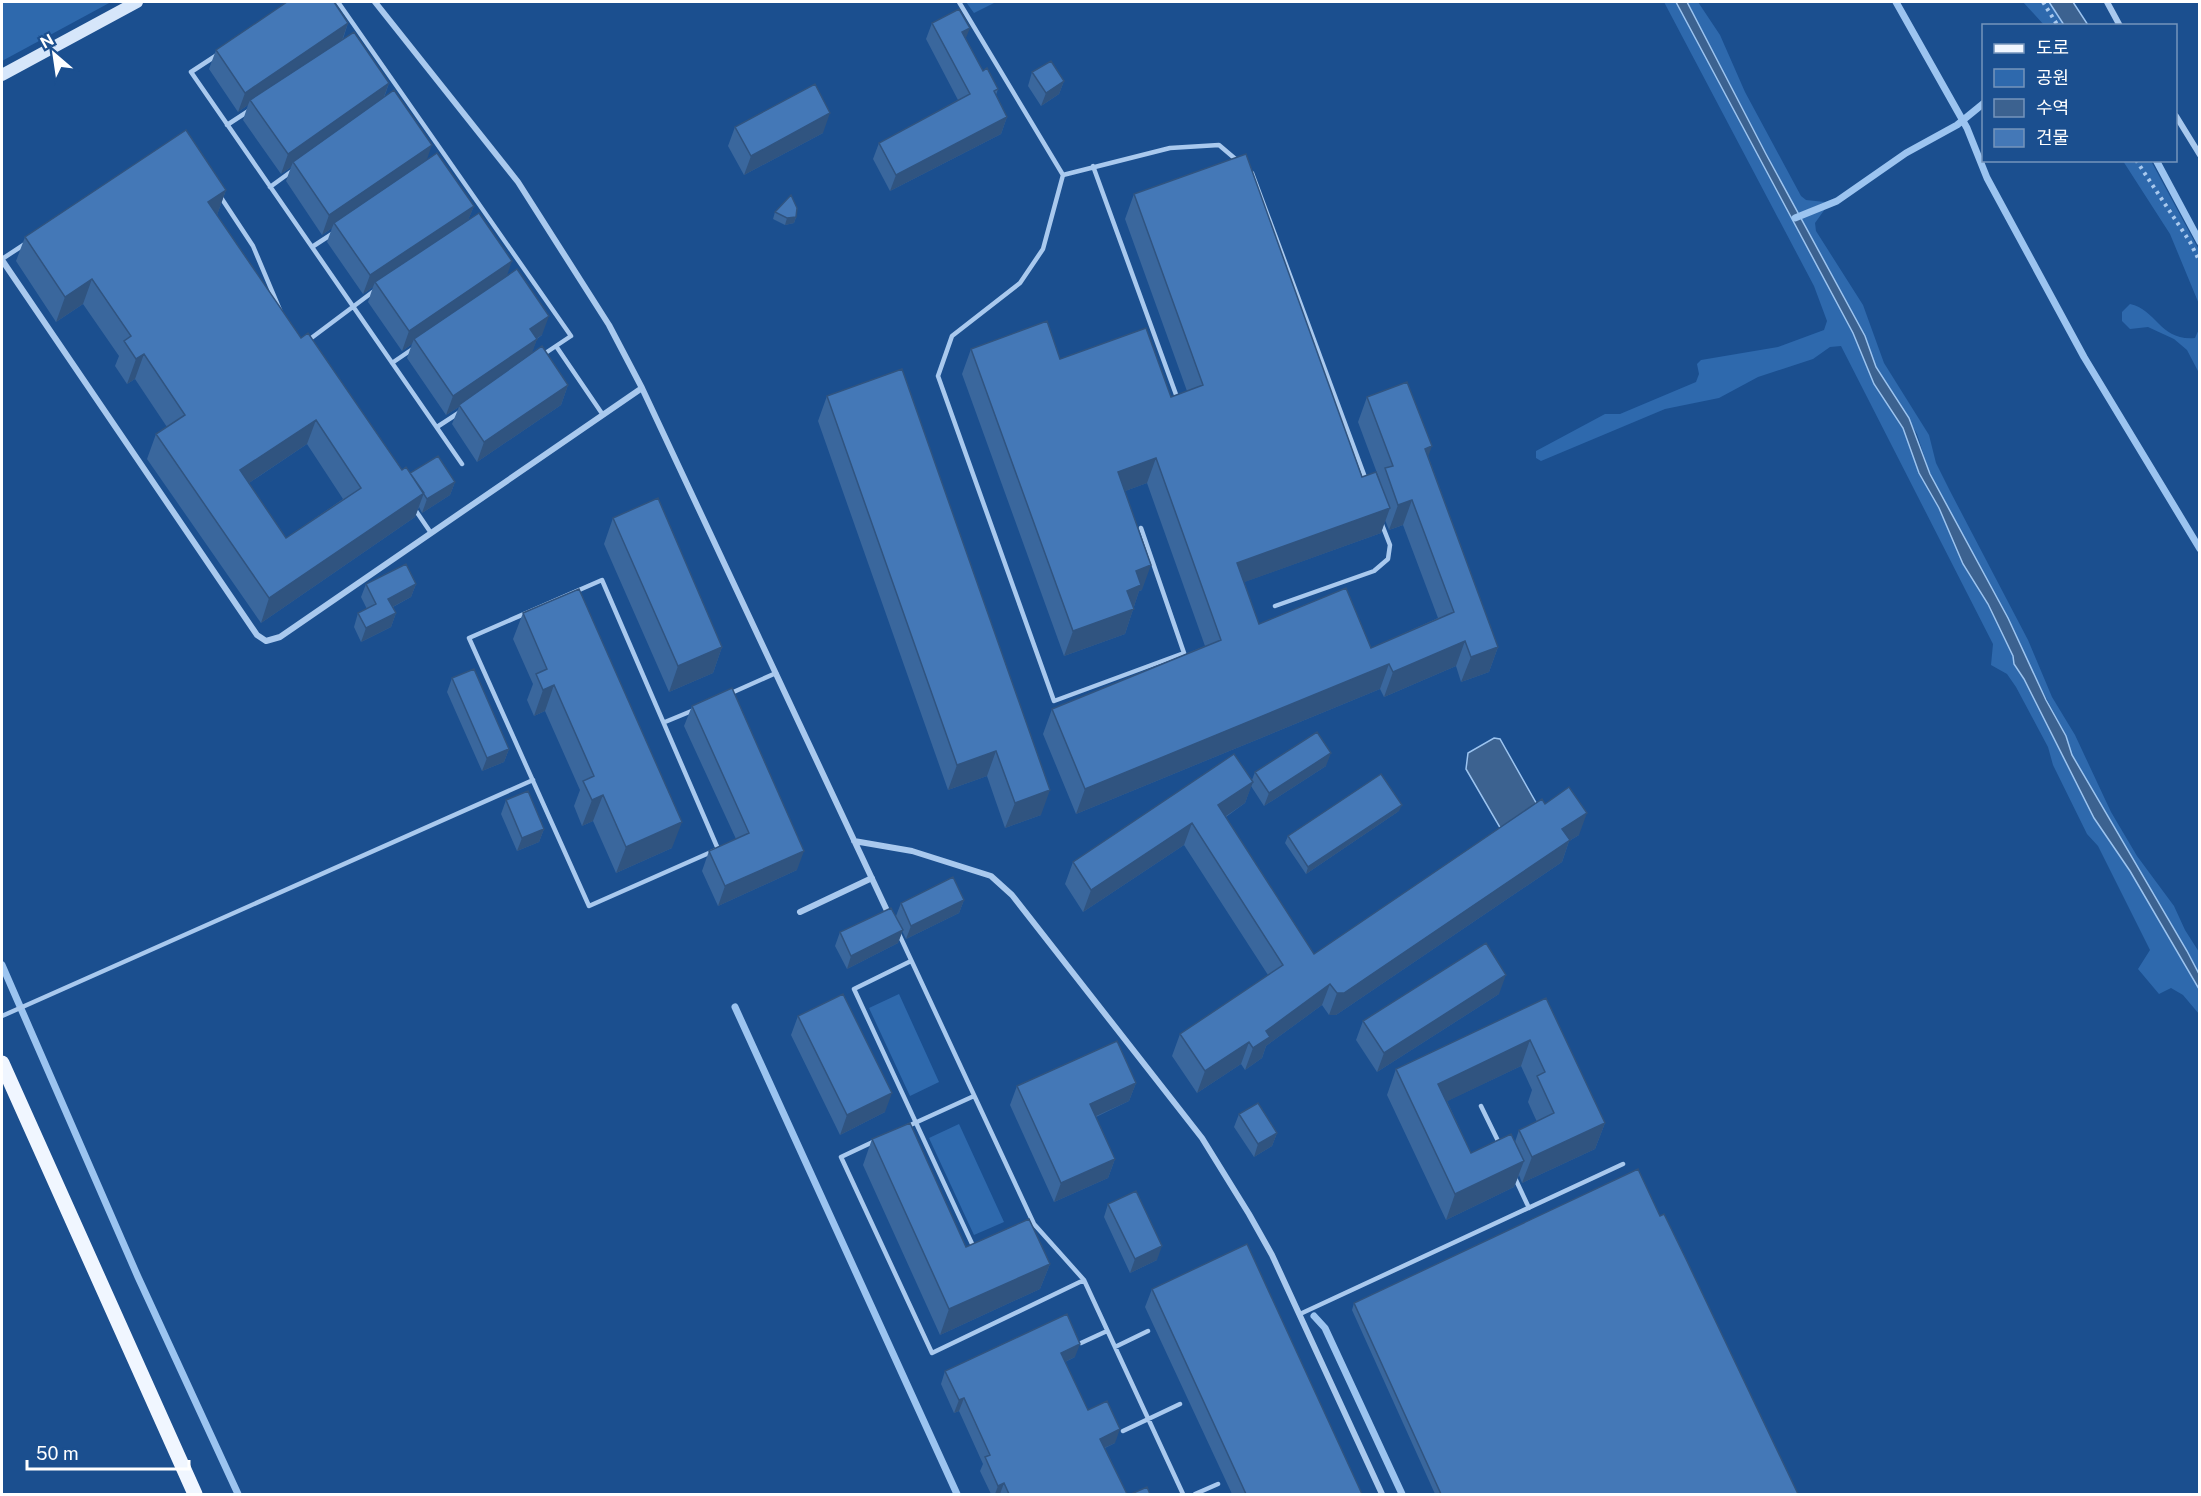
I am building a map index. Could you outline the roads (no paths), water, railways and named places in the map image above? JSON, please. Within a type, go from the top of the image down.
[{"type":"main road","points":[[2,75],[137,2]]},
{"type":"main road","points":[[2,1063],[195,1494]]},
{"type":"street","points":[[375,2],[518,182],[609,325],[642,388],[891,918]]},
{"type":"street","points":[[2107,2],[2119,24]]},
{"type":"street","points":[[2177,119],[2199,155]]},
{"type":"street","points":[[2,260],[257,635],[266,641],[280,637],[642,388]]},
{"type":"street","points":[[854,841],[912,850],[991,876],[1012,896],[1202,1138],[1272,1255],[1382,1494]]},
{"type":"street","points":[[800,912],[872,878]]},
{"type":"lane","points":[[338,2],[571,336],[538,358]]},
{"type":"lane","points":[[959,2],[1063,175],[1043,249],[1020,282],[951,336],[938,376],[1054,701],[1184,653],[1141,528]]},
{"type":"lane","points":[[352,41],[361,35]]},
{"type":"lane","points":[[220,53],[191,72],[462,464]]},
{"type":"lane","points":[[393,101],[402,94]]},
{"type":"lane","points":[[227,125],[256,106]]},
{"type":"lane","points":[[1063,175],[1170,148],[1218,146],[1252,172],[1369,490]]},
{"type":"lane","points":[[436,163],[446,156]]},
{"type":"lane","points":[[1093,166],[1182,411]]},
{"type":"lane","points":[[270,187],[298,167]]},
{"type":"lane","points":[[215,189],[254,246],[284,319]]},
{"type":"lane","points":[[478,223],[487,217]]},
{"type":"lane","points":[[312,247],[341,228]]},
{"type":"lane","points":[[2,260],[30,240]]},
{"type":"lane","points":[[516,279],[526,272]]},
{"type":"lane","points":[[296,336],[302,345],[382,287]]},
{"type":"lane","points":[[392,363],[421,344]]},
{"type":"lane","points":[[556,346],[603,415]]},
{"type":"lane","points":[[437,427],[464,408]]},
{"type":"lane","points":[[411,505],[431,534]]},
{"type":"lane","points":[[1275,606],[1374,571],[1388,559],[1389,545],[1377,512]]},
{"type":"lane","points":[[602,580],[665,722],[718,849],[589,906],[469,638],[602,580]]},
{"type":"lane","points":[[724,696],[776,674]]},
{"type":"lane","points":[[665,722],[705,705]]},
{"type":"lane","points":[[2,1016],[533,780]]},
{"type":"lane","points":[[896,929],[1034,1224],[1084,1280],[1183,1494]]},
{"type":"lane","points":[[911,961],[854,989],[975,1250],[984,1245]]},
{"type":"lane","points":[[895,1132],[974,1096]]},
{"type":"lane","points":[[1481,1106],[1505,1157]]},
{"type":"lane","points":[[884,1137],[842,1157],[932,1353],[1084,1280]]},
{"type":"lane","points":[[1300,1314],[1623,1164]]},
{"type":"lane","points":[[1510,1167],[1529,1208]]},
{"type":"lane","points":[[1024,1229],[1034,1224]]},
{"type":"lane","points":[[1081,1343],[1107,1331]]},
{"type":"lane","points":[[1115,1347],[1148,1331]]},
{"type":"lane","points":[[1123,1431],[1180,1404]]},
{"type":"lane","points":[[1195,1494],[1218,1484]]},
{"type":"water","points":[[1676,2],[1687,2],[1865,336],[1876,367],[1909,418],[1930,474],[2008,618],[2046,700],[2066,736],[2072,755],[2187,951],[2199,974],[2199,989],[2130,871],[2094,818],[2024,679],[2014,664],[2013,656],[1988,604],[1963,564],[1939,508],[1919,473],[1903,428],[1874,384],[1853,333]]},
{"type":"water","points":[[2049,2],[2073,2],[2087,24],[2063,24]]},
{"type":"water","points":[[1494,738],[1500,739],[1539,808],[1502,831],[1466,769],[1468,753]]},
{"type":"waterway","points":[[1896,2],[1967,128],[1987,178],[2084,357],[2200,549]]},
{"type":"waterway","points":[[1795,218],[1837,201],[1906,153],[1957,125],[1982,105]]},
{"type":"waterway","points":[[2157,162],[2200,242]]},
{"type":"waterway","points":[[2,965],[138,1277],[238,1494]]},
{"type":"waterway","points":[[735,1007],[957,1494]]},
{"type":"waterway","points":[[1314,1316],[1325,1328],[1402,1494]]}]
